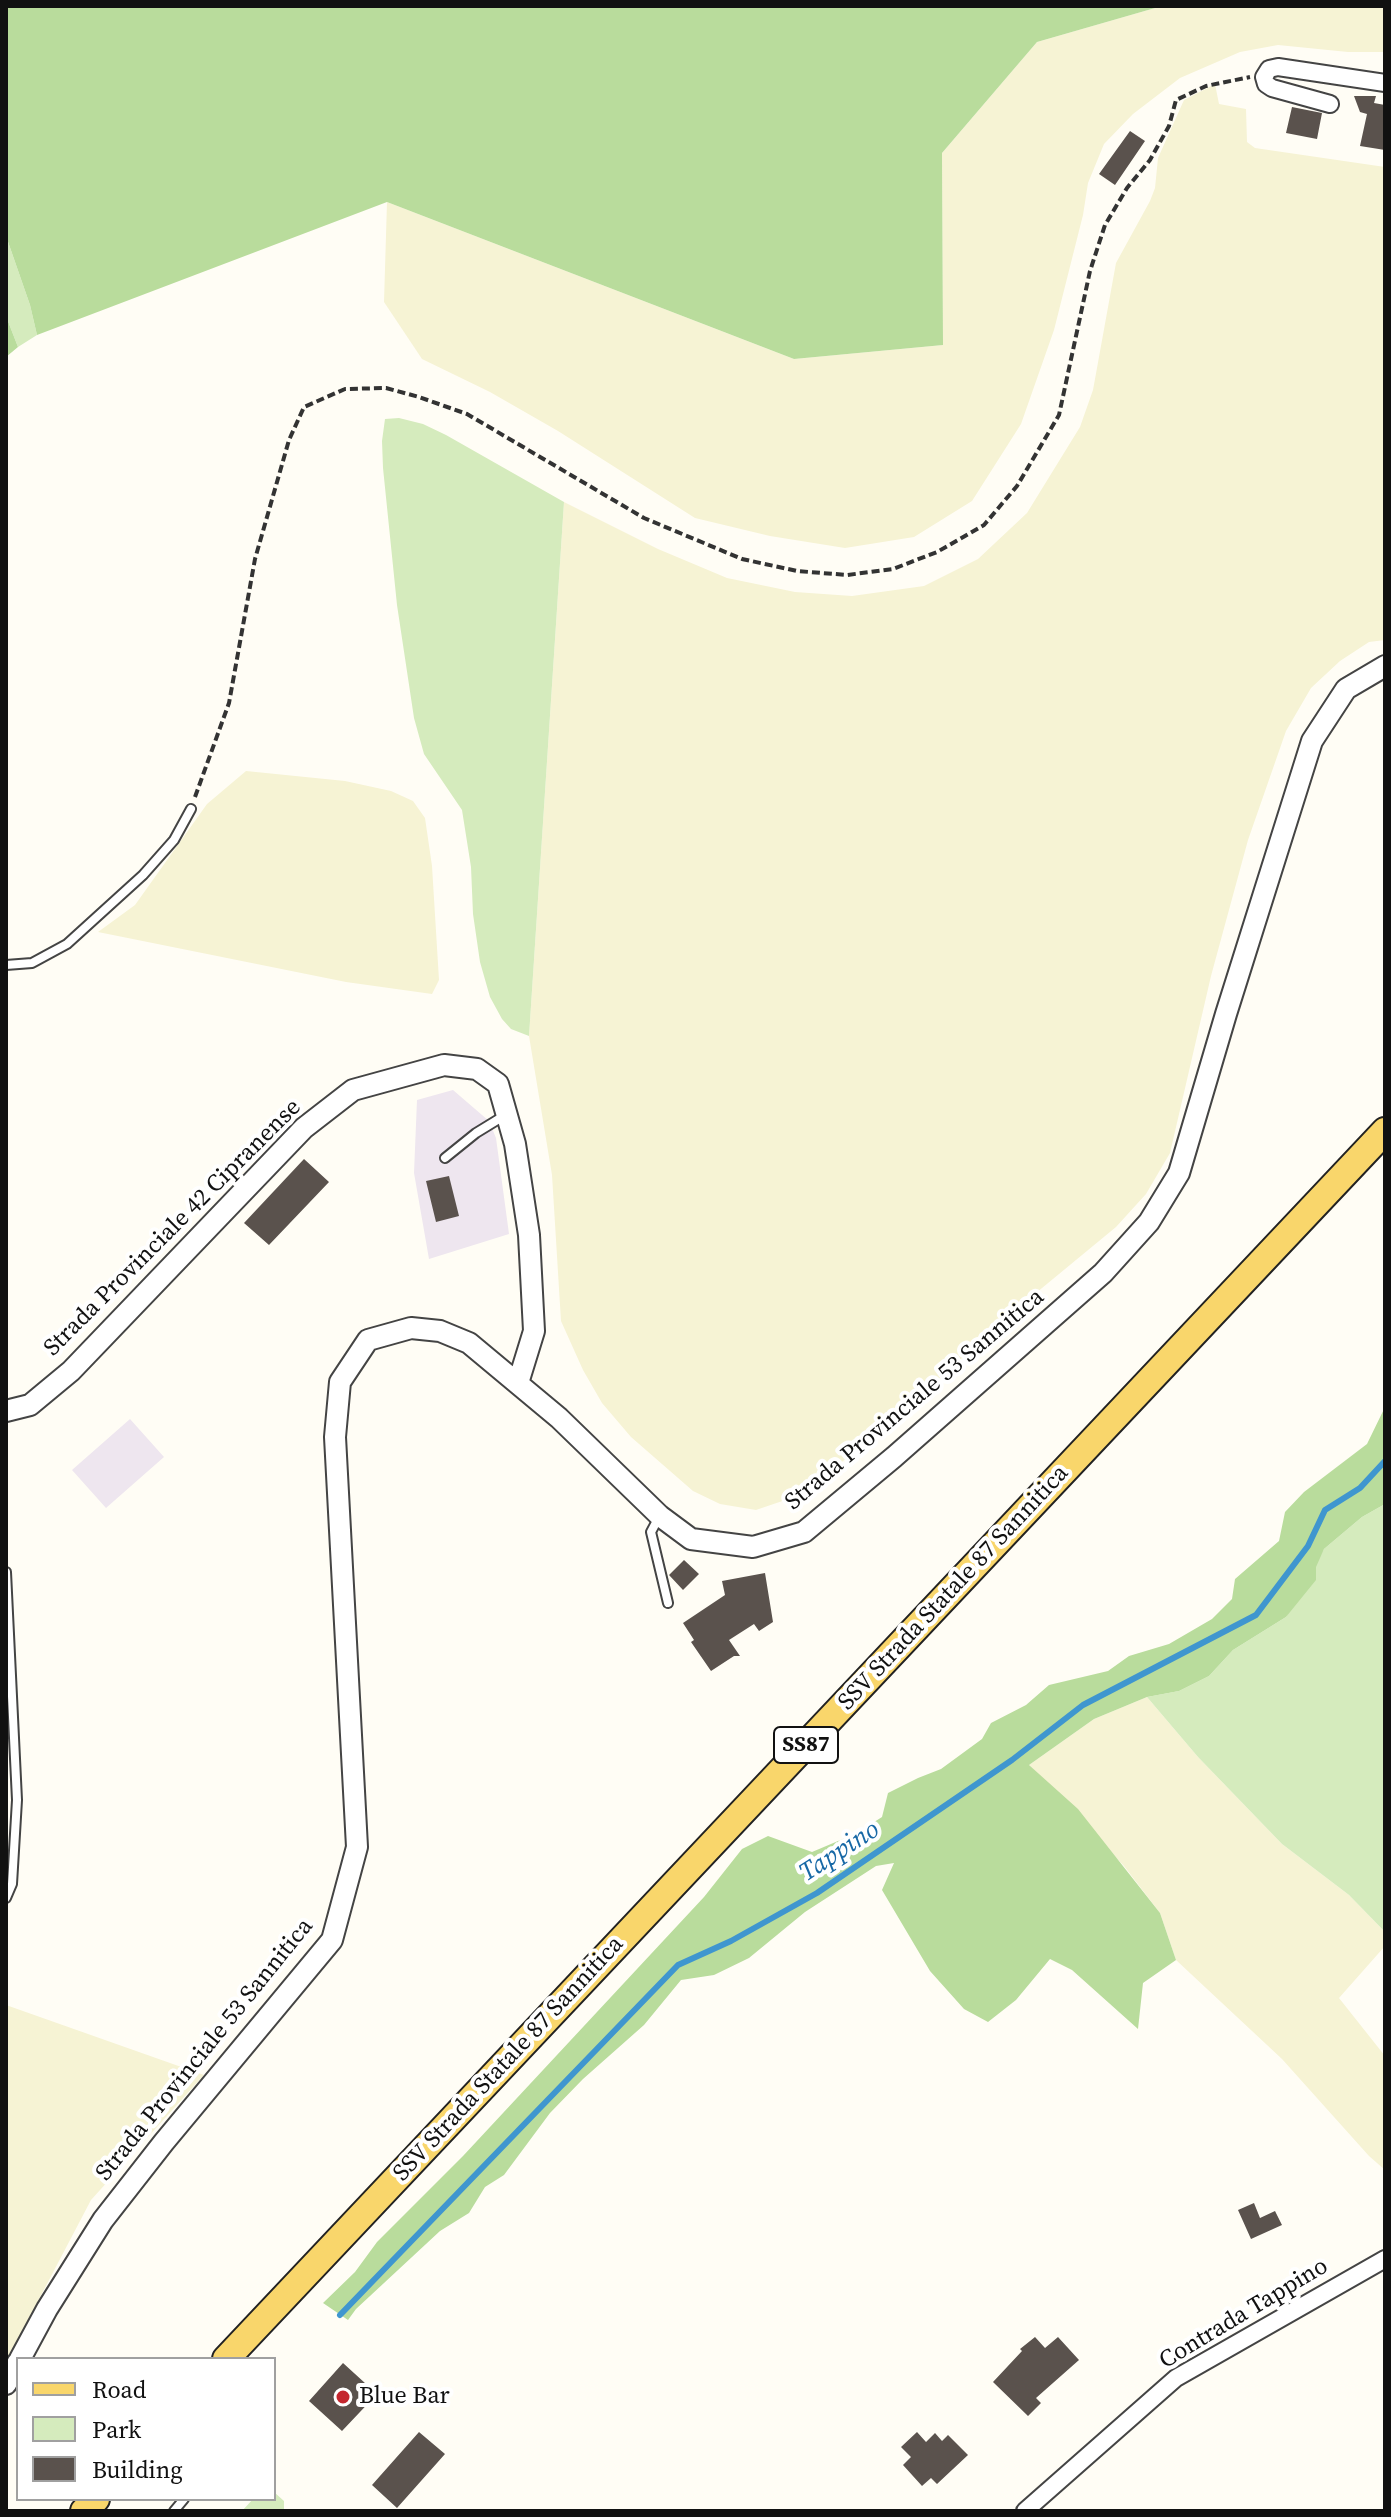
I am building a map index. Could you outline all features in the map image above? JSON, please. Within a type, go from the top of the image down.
[{"type":"main road","name":"SSV Strada Statale 87 Sannitica","points":[[228,2357],[1385,1131]]},
{"type":"street","points":[[1330,104],[1272,88],[1266,84],[1264,77],[1269,69],[1278,67],[1385,83]]},
{"type":"street","name":"Strada Provinciale 53 Sannitica","points":[[21,2357],[103,2220],[332,1940],[357,1847],[335,1437],[340,1382],[368,1340],[411,1328],[440,1331],[469,1343],[559,1418],[660,1516],[691,1539],[753,1547],[804,1532],[1103,1273],[1149,1222],[1179,1173],[1230,998],[1312,741],[1346,689],[1385,666]]},
{"type":"street","name":"Strada Provinciale 42 Cipranense","points":[[6,1411],[30,1405],[71,1371],[304,1128],[353,1090],[444,1065],[477,1069],[498,1084],[508,1113],[529,1235],[534,1331],[518,1383]]},
{"type":"street","name":"Contrada Tappino","points":[[1025,2511],[1176,2378],[1385,2259]]},
{"type":"street","name":"Strada Provinciale 53 Sannitica","points":[[6,2384],[16,2366]]},
{"type":"lane","points":[[6,965],[32,963],[67,944],[143,875],[174,840],[191,809]]},
{"type":"lane","points":[[445,1158],[508,1113]]},
{"type":"lane","points":[[660,1516],[651,1532],[668,1603]]},
{"type":"lane","points":[[6,1572],[17,1800],[12,1884],[6,1898]]},
{"type":"path","points":[[191,809],[229,703],[255,559],[289,440],[304,407],[345,389],[386,388],[419,397],[467,414],[644,518],[742,559],[797,571],[847,575],[893,569],[937,552],[984,525],[1025,473],[1059,415],[1090,271],[1105,225],[1163,138],[1176,100],[1206,86],[1241,78],[1264,77]]},
{"type":"shaded area","points":[[1162,6],[1385,6],[1385,52],[1348,52],[1278,45],[1240,52],[1180,78],[1133,114],[1104,144],[1088,183],[1054,330],[1021,424],[972,501],[914,537],[845,548],[770,536],[695,518],[558,431],[490,392],[422,359],[384,302],[387,202],[794,359],[943,345],[942,153],[1037,42]]},
{"type":"shaded area","points":[[1215,84],[1219,104],[1246,109],[1247,142],[1255,148],[1385,167],[1385,640],[1369,642],[1340,661],[1311,688],[1286,731],[1248,840],[1211,976],[1170,1153],[1146,1194],[1116,1227],[1019,1307],[868,1442],[797,1496],[756,1510],[720,1504],[693,1491],[631,1437],[602,1403],[561,1321],[552,1175],[529,1036],[564,502],[658,549],[727,578],[795,592],[852,596],[924,586],[978,559],[1027,513],[1080,427],[1093,390],[1116,263],[1150,201],[1155,188],[1158,158],[1184,100]]},
{"type":"shaded area","points":[[246,771],[345,781],[391,791],[413,801],[425,818],[432,866],[439,980],[432,994],[346,982],[98,932],[135,905],[207,804]]},
{"type":"shaded area","points":[[453,1090],[489,1121],[496,1138],[509,1234],[429,1259],[414,1173],[417,1100]]},
{"type":"shaded area","points":[[130,1419],[164,1457],[106,1508],[72,1470]]},
{"type":"shaded area","points":[[1147,1697],[1198,1757],[1282,1844],[1349,1895],[1385,1932],[1385,1946],[1339,1998],[1385,2056],[1385,2170],[1282,2059],[1176,1960],[1160,1913],[1124,1866],[1029,1765],[1094,1719]]},
{"type":"shaded area","points":[[6,2005],[204,2075],[91,2200],[6,2362]]},
{"type":"green space","points":[[6,6],[1162,6],[1037,42],[942,153],[943,345],[794,359],[387,202],[37,335],[6,236]]},
{"type":"green space","points":[[6,236],[37,335],[18,347],[6,316]]},
{"type":"green space","points":[[6,316],[18,347],[6,357]]},
{"type":"green space","points":[[399,418],[423,424],[446,435],[564,502],[529,1036],[511,1029],[490,997],[480,962],[462,810],[424,754],[414,718],[397,605],[383,468],[385,419]]},
{"type":"green space","points":[[1385,1407],[1385,1504],[1362,1517],[1324,1549],[1316,1567],[1316,1580],[1286,1617],[1233,1650],[1209,1676],[1179,1691],[1147,1697],[1094,1719],[1029,1765],[1078,1809],[1160,1913],[1176,1960],[1143,1983],[1138,2029],[1072,1970],[1050,1959],[1016,2000],[988,2022],[964,2009],[930,1971],[882,1890],[894,1863],[876,1866],[805,1912],[749,1958],[714,1975],[681,1980],[644,2025],[550,2113],[504,2175],[485,2187],[469,2213],[440,2231],[348,2320],[323,2303],[704,1897],[742,1849],[768,1836],[812,1852],[857,1833],[882,1817],[888,1793],[941,1769],[982,1739],[991,1723],[1026,1705],[1049,1685],[1108,1671],[1129,1656],[1169,1644],[1212,1619],[1232,1599],[1235,1579],[1279,1541],[1285,1512],[1304,1492],[1367,1444]]},
{"type":"green space","points":[[1385,1504],[1385,1932],[1349,1895],[1282,1844],[1198,1757],[1147,1697],[1179,1691],[1209,1676],[1233,1650],[1286,1617],[1324,1549],[1362,1517]]},
{"type":"green space","points":[[276,2494],[284,2501],[284,2511],[242,2511],[251,2501],[276,2501]]},
{"type":"building","points":[[1354,96],[1376,96],[1374,103],[1385,105],[1385,150],[1360,146],[1367,114],[1360,112]]},
{"type":"building","points":[[1292,107],[1322,113],[1317,139],[1286,133]]},
{"type":"building","points":[[1130,131],[1145,141],[1115,185],[1099,174]]},
{"type":"building","points":[[304,1159],[329,1182],[269,1245],[244,1223]]},
{"type":"building","points":[[449,1176],[459,1216],[436,1222],[426,1181]]},
{"type":"building","points":[[684,1560],[699,1574],[683,1590],[669,1575]]},
{"type":"building","points":[[765,1573],[773,1622],[759,1631],[754,1624],[729,1640],[740,1656],[734,1656],[711,1671],[691,1642],[694,1640],[683,1623],[725,1595],[722,1581]]},
{"type":"building","points":[[1254,2203],[1260,2218],[1275,2211],[1282,2225],[1251,2239],[1238,2210]]},
{"type":"building","points":[[1035,2337],[1045,2348],[1058,2337],[1079,2360],[1036,2398],[1041,2403],[1028,2416],[993,2382],[1022,2351],[1020,2349]]},
{"type":"building","name":"Blue Bar","points":[[343,2363],[377,2394],[342,2431],[309,2401]]},
{"type":"building","points":[[419,2432],[445,2454],[397,2508],[372,2485]]},
{"type":"building","points":[[917,2432],[926,2442],[935,2433],[942,2441],[948,2435],[968,2455],[937,2484],[931,2478],[922,2486],[903,2465],[911,2457],[901,2447]]},
{"type":"waterway","name":"Tappino","points":[[340,2315],[678,1965],[731,1941],[817,1893],[1012,1760],[1083,1705],[1256,1615],[1308,1546],[1325,1510],[1360,1488],[1385,1461]]},
{"type":"place","name":"Blue Bar","points":[[343,2397]]}]
